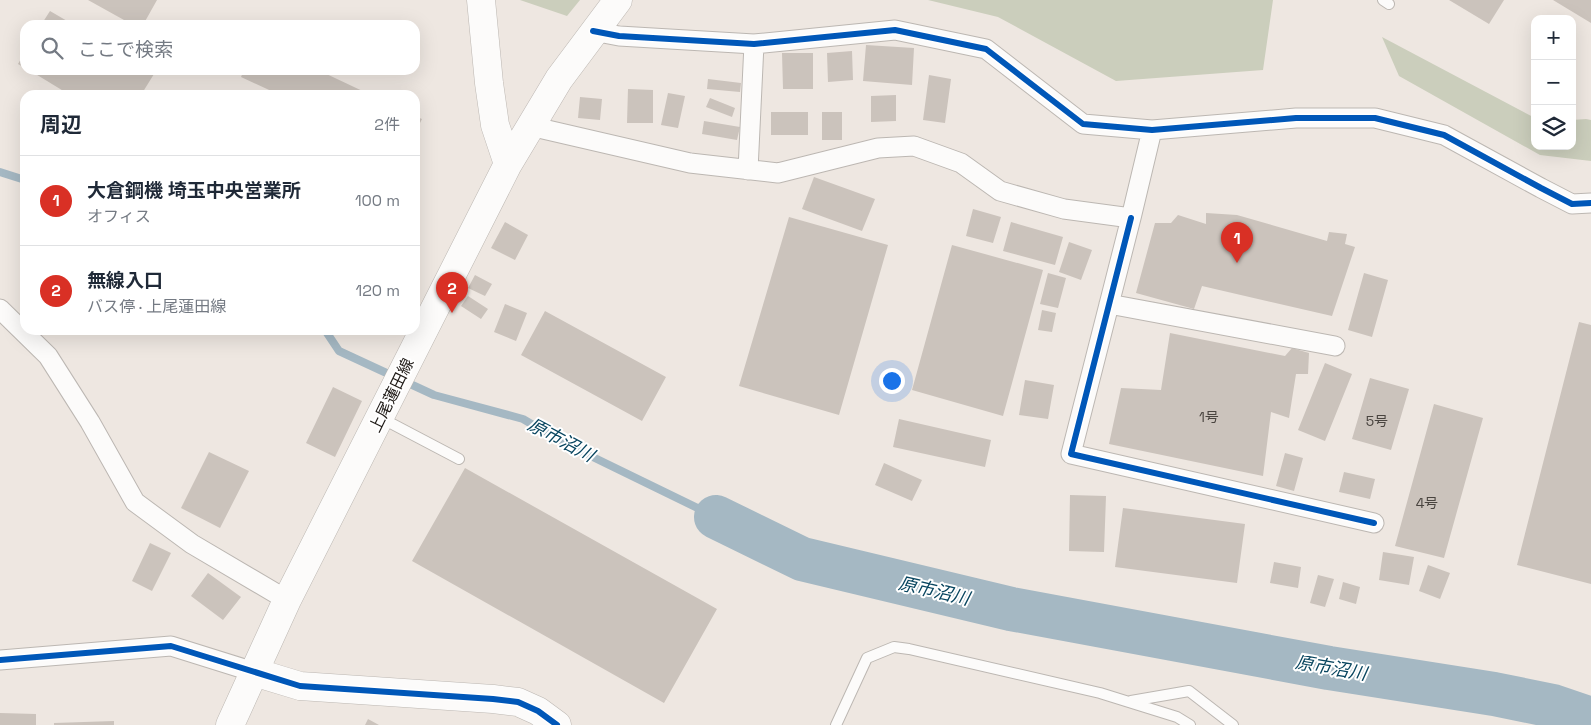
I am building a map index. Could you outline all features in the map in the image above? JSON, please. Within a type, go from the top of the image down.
[{"type":"main road","points":[[481,0],[495,125],[508,164]]},
{"type":"main road","name":"上尾蓮田線","points":[[230,725],[288,600],[508,164],[559,79],[618,0]]},
{"type":"main road","points":[[254,672],[300,686],[493,698],[518,702],[538,711],[557,725]]},
{"type":"street","points":[[593,31],[619,36],[754,44],[895,30],[986,49],[1083,124],[1152,130],[1296,118],[1375,118],[1444,135],[1572,204],[1591,203]]},
{"type":"street","points":[[748,170],[754,44]]},
{"type":"street","points":[[530,126],[690,163],[778,173],[878,148],[914,146],[961,163],[1000,191],[1064,209],[1131,218]]},
{"type":"street","points":[[1152,130],[1071,454],[1374,523]]},
{"type":"street","points":[[1109,304],[1335,346]]},
{"type":"street","points":[[0,309],[20,329]]},
{"type":"street","points":[[27,335],[48,356],[90,422],[135,502],[192,544],[288,600]]},
{"type":"street","points":[[0,660],[171,646],[254,672]]},
{"type":"lane","points":[[385,406],[459,459]]},
{"type":"lane","points":[[836,725],[867,658],[894,647],[1090,691],[1177,716],[1190,725]]},
{"type":"lane","points":[[1127,701],[1189,692],[1233,725]]},
{"type":"green space","points":[[520,0],[580,0],[567,16]]},
{"type":"green space","points":[[928,0],[1273,0],[1263,70],[1116,81],[998,17]]},
{"type":"green space","points":[[1382,37],[1531,116],[1531,150],[1399,76]]},
{"type":"green space","points":[[1576,120],[1591,120],[1591,161],[1540,155],[1531,150],[1576,150]]},
{"type":"building","points":[[88,0],[157,0],[146,20],[124,20]]},
{"type":"building","points":[[1449,0],[1504,0],[1489,24]]},
{"type":"building","points":[[1553,0],[1591,0],[1591,23]]},
{"type":"building","points":[[50,11],[65,20],[44,20]]},
{"type":"building","points":[[866,45],[914,48],[912,85],[863,81]]},
{"type":"building","points":[[852,51],[853,80],[828,82],[827,53]]},
{"type":"building","points":[[782,53],[813,53],[813,89],[783,89]]},
{"type":"building","points":[[37,75],[153,75],[144,90],[62,90]]},
{"type":"building","points":[[242,75],[329,75],[360,90],[269,90],[241,77]]},
{"type":"building","points":[[929,75],[951,79],[945,123],[923,120]]},
{"type":"building","points":[[708,79],[741,83],[740,92],[707,89]]},
{"type":"building","points":[[628,89],[653,90],[653,123],[627,123]]},
{"type":"building","points":[[668,93],[685,96],[678,128],[661,125]]},
{"type":"building","points":[[896,95],[896,121],[871,122],[871,96]]},
{"type":"building","points":[[580,97],[602,99],[600,120],[578,118]]},
{"type":"building","points":[[710,98],[735,108],[732,117],[706,107]]},
{"type":"building","points":[[771,112],[808,112],[808,135],[771,135]]},
{"type":"building","points":[[822,112],[842,112],[842,140],[822,140]]},
{"type":"building","points":[[704,121],[740,127],[737,140],[702,134]]},
{"type":"building","points":[[814,177],[875,199],[862,231],[802,209]]},
{"type":"building","points":[[973,209],[1001,217],[993,243],[966,236]]},
{"type":"building","points":[[1206,213],[1237,215],[1327,241],[1329,232],[1347,234],[1345,244],[1355,247],[1332,316],[1202,286],[1194,309],[1136,293],[1155,223],[1171,223],[1178,215],[1206,224]]},
{"type":"building","points":[[789,217],[888,245],[839,415],[739,386]]},
{"type":"building","points":[[505,222],[528,235],[515,260],[491,248]]},
{"type":"building","points":[[1011,222],[1063,237],[1055,265],[1003,251]]},
{"type":"building","points":[[1069,242],[1092,250],[1081,280],[1059,272]]},
{"type":"building","points":[[952,245],[1043,270],[1003,416],[912,390]]},
{"type":"building","points":[[1048,273],[1066,278],[1058,308],[1040,304]]},
{"type":"building","points":[[1364,273],[1388,280],[1372,337],[1348,330]]},
{"type":"building","points":[[475,275],[492,284],[485,296],[468,288]]},
{"type":"building","points":[[468,296],[488,309],[481,319],[461,306]]},
{"type":"building","points":[[505,304],[527,313],[516,341],[494,332]]},
{"type":"building","points":[[1042,310],[1056,313],[1052,332],[1038,330]]},
{"type":"building","points":[[545,311],[666,377],[642,421],[521,355]]},
{"type":"building","points":[[1579,322],[1591,325],[1591,584],[1517,565]]},
{"type":"building","points":[[1170,333],[1285,356],[1292,348],[1309,353],[1308,374],[1296,374],[1289,418],[1271,412],[1263,476],[1109,444],[1121,388],[1161,390]]},
{"type":"building","points":[[1325,363],[1352,374],[1325,441],[1298,430]]},
{"type":"building","points":[[1370,378],[1409,389],[1391,450],[1352,439]]},
{"type":"building","points":[[1025,380],[1054,385],[1048,419],[1019,415]]},
{"type":"building","points":[[333,387],[362,401],[335,457],[306,443]]},
{"type":"building","points":[[1434,404],[1483,418],[1444,558],[1395,546]]},
{"type":"building","points":[[899,419],[991,440],[985,467],[893,447]]},
{"type":"building","points":[[209,452],[249,471],[220,528],[181,508]]},
{"type":"building","points":[[1285,453],[1303,458],[1294,491],[1276,486]]},
{"type":"building","points":[[884,463],[922,480],[912,501],[875,485]]},
{"type":"building","points":[[465,468],[717,609],[664,703],[412,561]]},
{"type":"building","points":[[1344,472],[1375,479],[1370,499],[1339,492]]},
{"type":"building","points":[[1070,495],[1106,496],[1104,552],[1069,551]]},
{"type":"building","points":[[1123,508],[1245,524],[1237,583],[1115,567]]},
{"type":"building","points":[[150,543],[171,553],[152,591],[132,581]]},
{"type":"building","points":[[1383,552],[1414,557],[1409,585],[1379,580]]},
{"type":"building","points":[[1274,562],[1301,567],[1298,588],[1270,583]]},
{"type":"building","points":[[1428,565],[1450,573],[1440,599],[1419,591]]},
{"type":"building","points":[[208,573],[241,597],[223,620],[191,596]]},
{"type":"building","points":[[1318,575],[1334,579],[1325,607],[1310,603]]},
{"type":"building","points":[[1343,582],[1360,587],[1356,604],[1339,599]]},
{"type":"building","points":[[0,713],[36,714],[36,725],[0,725]]},
{"type":"building","points":[[368,719],[379,725],[365,725]]},
{"type":"building","points":[[114,721],[114,725],[54,725],[54,723]]},
{"type":"waterway","name":"原市沼川","points":[[0,172],[20,178]]},
{"type":"waterway","name":"原市沼川","points":[[328,335],[339,351],[434,395],[523,419],[562,442],[716,517]]},
{"type":"waterway","name":"原市沼川","points":[[716,517],[802,559],[1011,609],[1329,668],[1494,694],[1553,706],[1591,719]]},
{"type":"cycle path","points":[[593,31],[619,36],[754,44],[895,30],[986,49],[1083,124],[1152,130],[1296,118],[1375,118],[1444,135],[1572,204],[1591,203]]},
{"type":"cycle path","points":[[1131,218],[1071,454],[1374,523]]},
{"type":"cycle path","points":[[0,660],[171,646],[300,686],[518,702],[538,711],[557,725]]},
{"type":"place","name":"大倉鋼機 埼玉中央営業所","points":[[1237,263]]},
{"type":"place","name":"無線入口","points":[[452,313]]}]
